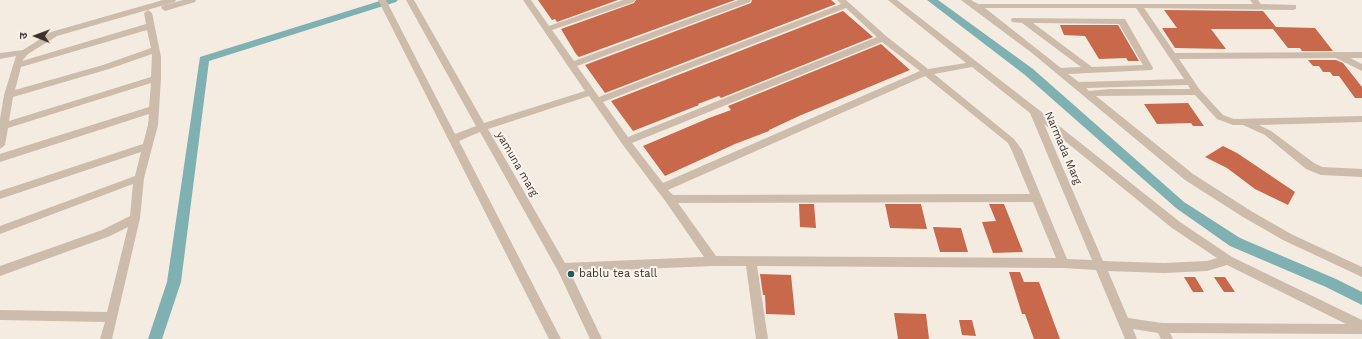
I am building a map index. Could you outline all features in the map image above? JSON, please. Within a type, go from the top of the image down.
[{"type":"street","points":[[0,145],[9,95],[18,59],[25,52],[40,43],[54,40],[148,6],[172,0]]},
{"type":"street","points":[[148,6],[192,0]]},
{"type":"street","points":[[382,0],[555,339]]},
{"type":"street","points":[[527,0],[626,142],[662,188],[713,261]]},
{"type":"street","points":[[548,29],[631,0]]},
{"type":"street","points":[[573,64],[747,0]]},
{"type":"street","name":"Narmada Marg","points":[[892,0],[1034,111],[1131,339]]},
{"type":"street","points":[[965,0],[976,6],[1077,85],[1189,177],[1247,214],[1287,237],[1362,272]]},
{"type":"street","name":"yamuna marg","points":[[411,1],[562,268],[596,339]]},
{"type":"street","points":[[597,101],[844,3],[883,38],[1011,141],[1017,150],[1063,263]]},
{"type":"street","points":[[976,6],[1012,3],[1139,7],[1257,3],[1292,7]]},
{"type":"street","points":[[106,339],[135,218],[139,178],[152,126],[157,78],[157,57],[150,26],[148,6]]},
{"type":"street","points":[[1139,7],[1174,56],[1197,92],[1220,117],[1233,122],[1362,119]]},
{"type":"street","points":[[1015,20],[1122,21],[1149,68],[1059,71]]},
{"type":"street","points":[[1025,20],[1090,70]]},
{"type":"street","points":[[17,65],[150,26]]},
{"type":"street","points":[[626,142],[883,38]]},
{"type":"street","points":[[9,95],[106,67],[155,50]]},
{"type":"street","points":[[0,56],[25,52]]},
{"type":"street","points":[[1338,55],[1362,68]]},
{"type":"street","points":[[1174,56],[1362,55]]},
{"type":"street","points":[[662,188],[926,72],[975,64]]},
{"type":"street","points":[[4,126],[157,78]]},
{"type":"street","points":[[1077,85],[1191,82]]},
{"type":"street","points":[[454,139],[482,127],[591,92]]},
{"type":"street","points":[[1088,94],[1110,92],[1197,92]]},
{"type":"street","points":[[0,158],[154,109]]},
{"type":"street","points":[[1034,111],[1176,225],[1228,260],[1362,328]]},
{"type":"street","points":[[1244,122],[1268,133],[1310,166],[1321,171],[1362,174]]},
{"type":"street","points":[[0,195],[147,146]]},
{"type":"street","points":[[0,230],[139,178]]},
{"type":"street","points":[[670,199],[1036,198]]},
{"type":"street","points":[[0,271],[106,233],[135,218]]},
{"type":"street","points":[[562,268],[713,261],[751,261],[1063,263],[1132,268],[1164,268],[1207,266],[1228,260]]},
{"type":"street","points":[[751,261],[762,339]]},
{"type":"street","points":[[0,315],[112,317]]},
{"type":"street","points":[[1124,323],[1165,334],[1362,328]]},
{"type":"building","points":[[538,0],[618,0],[557,22],[555,19],[552,20]]},
{"type":"building","points":[[636,0],[735,0],[579,57],[576,54],[561,29],[634,3]]},
{"type":"building","points":[[752,0],[831,0],[836,4],[605,93],[585,65],[751,3]]},
{"type":"building","points":[[1164,10],[1263,11],[1276,27],[1315,28],[1333,51],[1302,51],[1300,48],[1288,48],[1273,29],[1211,29],[1226,49],[1175,48],[1162,28],[1177,28]]},
{"type":"building","points":[[843,11],[873,37],[721,98],[719,96],[698,104],[699,105],[633,131],[611,101]]},
{"type":"building","points":[[1060,25],[1118,25],[1139,61],[1128,61],[1126,58],[1099,59],[1085,36],[1064,35]]},
{"type":"building","points":[[881,44],[910,70],[799,116],[769,131],[735,144],[665,176],[643,146],[731,110],[728,106]]},
{"type":"building","points":[[1308,60],[1336,60],[1343,63],[1362,87],[1362,98],[1355,98],[1339,76],[1333,76],[1330,72],[1323,72],[1319,66],[1313,66]]},
{"type":"building","points":[[1188,103],[1204,126],[1193,126],[1191,123],[1157,124],[1144,104]]},
{"type":"building","points":[[1223,146],[1237,153],[1295,192],[1288,205],[1255,189],[1227,168],[1205,157]]},
{"type":"building","points":[[799,204],[814,204],[816,228],[800,227]]},
{"type":"building","points":[[885,204],[921,204],[927,229],[890,228]]},
{"type":"building","points":[[989,204],[1004,204],[1023,252],[993,253],[982,222],[996,221]]},
{"type":"building","points":[[933,227],[961,228],[968,252],[940,252]]},
{"type":"building","points":[[1009,272],[1020,272],[1024,282],[1039,282],[1060,339],[1034,339],[1025,314],[1022,314]]},
{"type":"building","points":[[760,274],[791,275],[795,315],[766,314],[765,295],[763,295]]},
{"type":"building","points":[[1184,277],[1195,277],[1204,292],[1193,292]]},
{"type":"building","points":[[1214,277],[1225,277],[1235,292],[1224,292]]},
{"type":"building","points":[[894,313],[926,314],[929,339],[898,339]]},
{"type":"building","points":[[959,320],[972,320],[976,336],[962,335]]},
{"type":"waterway","points":[[155,339],[174,282],[204,59],[393,0]]},
{"type":"waterway","points":[[932,0],[1029,72],[1180,205],[1235,242],[1331,283],[1362,299]]},
{"type":"place","name":"bablu tea stall","points":[[571,274]]}]
